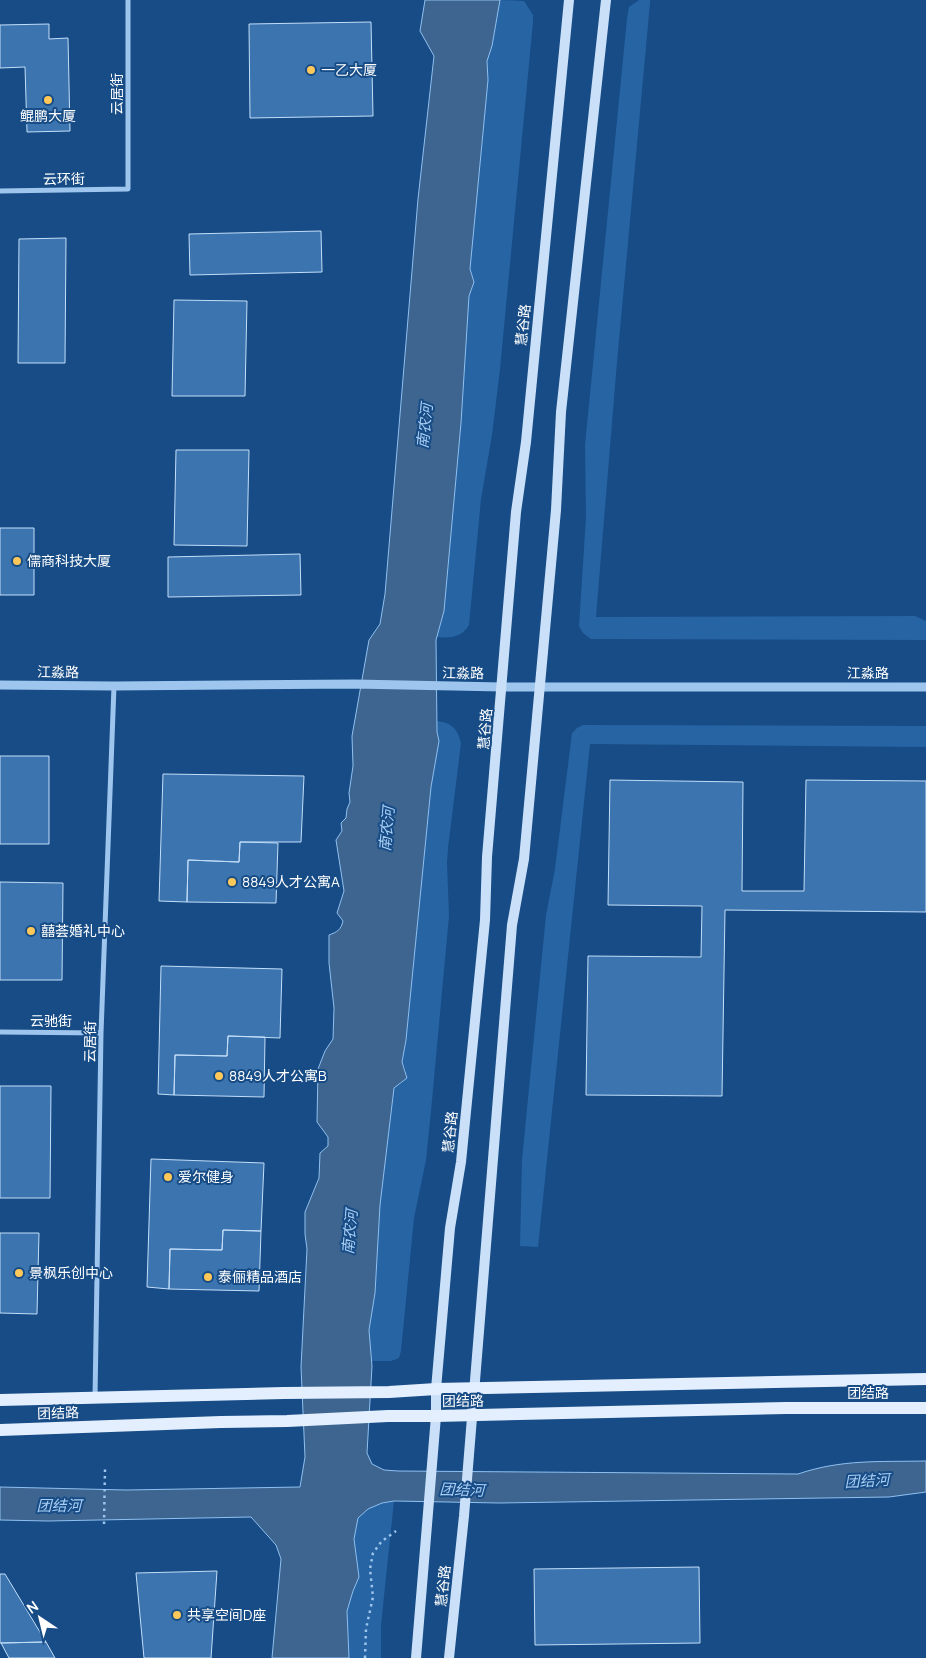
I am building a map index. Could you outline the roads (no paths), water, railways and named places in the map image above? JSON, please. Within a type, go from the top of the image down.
[{"type":"main road","name":"慧谷路","points":[[416,1658],[450,1228],[461,1162],[484,930],[487,857],[516,512],[526,442],[569,0]]},
{"type":"main road","points":[[471,1416],[512,925],[524,859],[556,510],[561,412],[606,0]]},
{"type":"main road","name":"团结路","points":[[0,1400],[926,1379]]},
{"type":"main road","name":"团结路","points":[[0,1430],[388,1416],[471,1416],[776,1408],[926,1408]]},
{"type":"main road","name":"慧谷路","points":[[449,1658],[464,1516],[471,1416]]},
{"type":"street","name":"云居街","points":[[128,0],[128,189]]},
{"type":"street","name":"云环街","points":[[0,192],[128,189]]},
{"type":"street","name":"江淼路","points":[[0,685],[355,684],[502,687],[926,687]]},
{"type":"street","name":"云居街","points":[[95,1398],[101,1033],[114,686]]},
{"type":"street","name":"云驰街","points":[[0,1032],[101,1033]]},
{"type":"water","points":[[425,0],[500,0],[492,46],[487,61],[488,80],[470,269],[474,282],[469,296],[461,423],[444,611],[436,640],[437,732],[439,741],[431,787],[406,1040],[402,1062],[407,1078],[394,1088],[380,1205],[375,1293],[369,1330],[372,1366],[367,1453],[372,1464],[384,1470],[398,1471],[798,1474],[814,1469],[846,1464],[926,1461],[926,1492],[889,1497],[499,1503],[394,1501],[382,1503],[368,1509],[358,1518],[354,1539],[359,1577],[347,1611],[349,1658],[272,1658],[281,1559],[276,1545],[251,1517],[48,1521],[0,1520],[0,1487],[126,1490],[300,1487],[305,1457],[301,1367],[307,1249],[305,1212],[319,1178],[320,1153],[328,1146],[328,1137],[317,1122],[318,1069],[325,1051],[333,1039],[334,1008],[329,963],[329,935],[341,927],[343,921],[337,913],[344,891],[336,840],[342,831],[341,823],[346,818],[350,802],[349,793],[353,766],[352,736],[369,640],[380,624],[385,594],[418,199],[434,56],[420,31]]},
{"type":"place","name":"一乙大厦","points":[[311,70]]},
{"type":"place","name":"鲲鹏大厦","points":[[48,100]]},
{"type":"place","name":"儒商科技大厦","points":[[17,561]]},
{"type":"place","name":"8849人才公寓A","points":[[232,882]]},
{"type":"place","name":"囍荟婚礼中心","points":[[31,931]]},
{"type":"place","name":"8849人才公寓B","points":[[219,1076]]},
{"type":"place","name":"爱尔健身","points":[[168,1177]]},
{"type":"place","name":"景枫乐创中心","points":[[19,1273]]},
{"type":"place","name":"泰俪精品酒店","points":[[208,1277]]},
{"type":"place","name":"共享空间D座","points":[[177,1615]]},
{"type":"water label","name":"南农河","points":[[425,426]]},
{"type":"water label","name":"南农河","points":[[387,829]]},
{"type":"water label","name":"南农河","points":[[350,1232]]},
{"type":"water label","name":"团结河","points":[[867,1481]]},
{"type":"water label","name":"团结河","points":[[462,1490]]},
{"type":"water label","name":"团结河","points":[[59,1506]]}]
